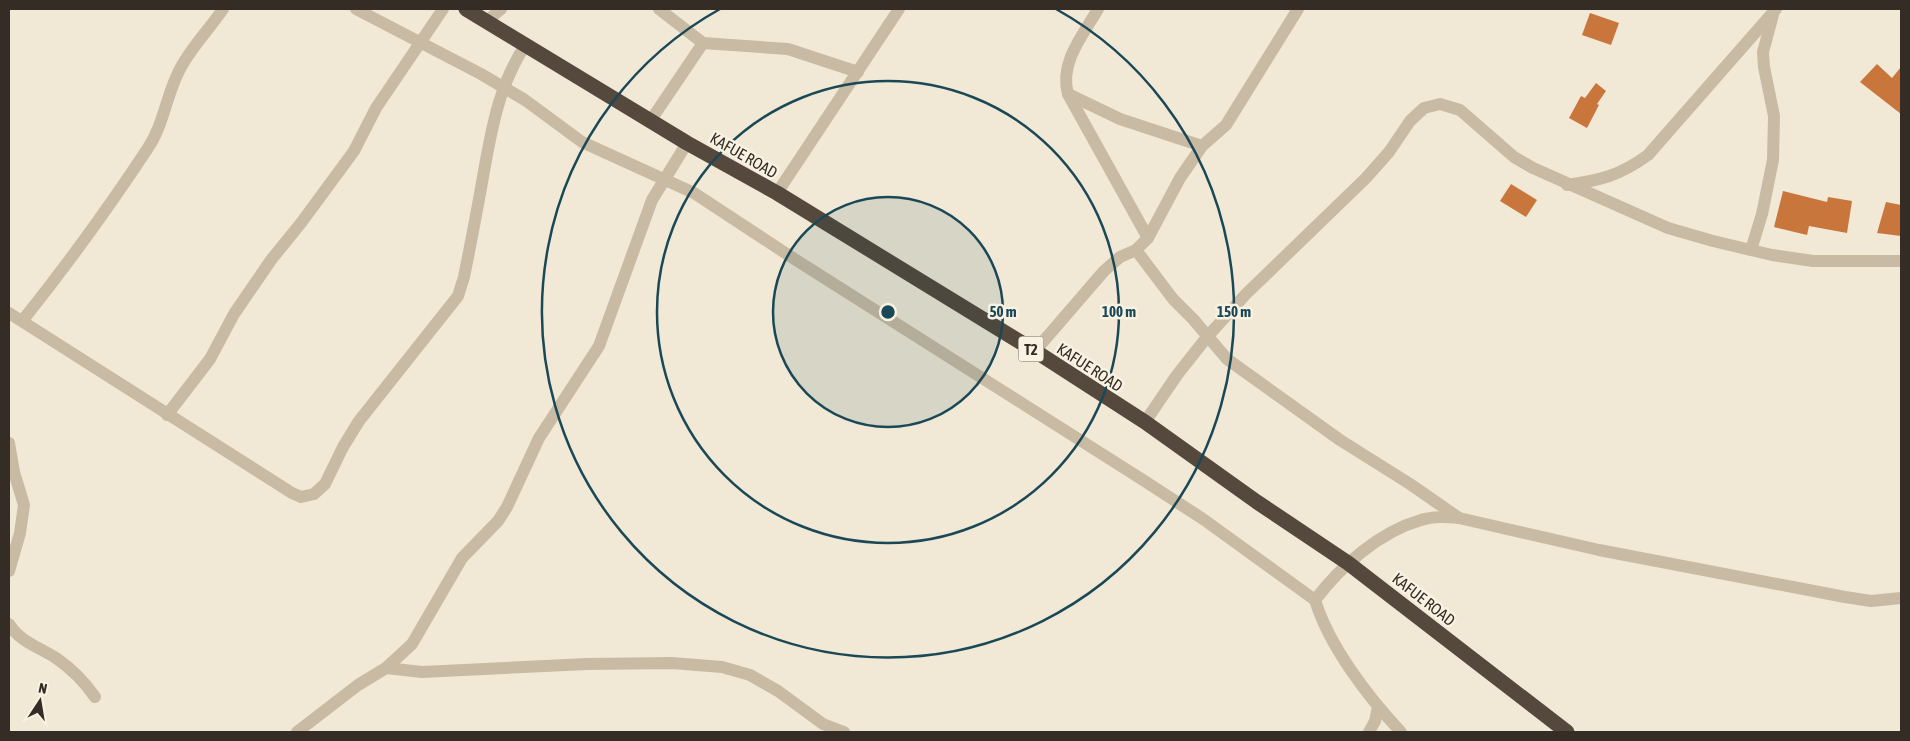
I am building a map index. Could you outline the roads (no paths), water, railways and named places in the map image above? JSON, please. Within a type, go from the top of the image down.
[{"type":"highway","name":"KAFUE ROAD","points":[[466,9],[688,143],[777,194],[1035,352],[1145,422],[1257,502],[1348,563],[1567,732]]},
{"type":"street","points":[[23,320],[87,237],[149,147],[158,130],[178,72],[186,57],[223,9]]},
{"type":"street","points":[[356,9],[503,87],[525,100],[582,142],[694,194],[1143,480],[1315,600],[1319,614],[1343,656],[1378,707],[1401,732]]},
{"type":"street","points":[[167,415],[210,359],[234,314],[271,260],[301,224],[354,151],[376,108],[443,9]]},
{"type":"street","points":[[487,21],[501,9]]},
{"type":"street","points":[[659,9],[703,43],[788,49],[858,72]]},
{"type":"street","points":[[777,194],[899,9]]},
{"type":"street","points":[[1098,9],[1070,60],[1065,75],[1068,94],[1148,238]]},
{"type":"street","points":[[1035,352],[1104,271],[1120,257],[1136,250],[1148,238],[1180,178],[1202,146],[1226,125],[1298,9]]},
{"type":"street","points":[[1567,185],[1603,180],[1636,164],[1648,155],[1775,10]]},
{"type":"street","points":[[1751,250],[1762,214],[1774,153],[1774,116],[1764,67],[1763,52],[1775,10]]},
{"type":"street","points":[[651,120],[703,43]]},
{"type":"street","points":[[9,313],[23,320],[167,415],[292,494],[301,497],[314,494],[325,484],[343,447],[359,421],[458,296],[464,277],[492,130],[503,87],[526,44]]},
{"type":"street","points":[[1068,94],[1120,119],[1202,146]]},
{"type":"street","points":[[1145,422],[1177,375],[1207,337],[1246,294],[1366,178],[1389,152],[1410,121],[1424,108],[1440,104],[1460,110],[1514,157],[1567,185],[1668,228],[1751,250],[1813,262],[1901,261]]},
{"type":"street","points":[[297,732],[358,685],[386,668],[412,644],[462,558],[498,521],[507,507],[539,438],[599,346],[641,224],[664,179],[688,143]]},
{"type":"street","points":[[1136,250],[1173,299],[1227,359],[1311,420],[1459,518]]},
{"type":"street","points":[[9,443],[14,472],[24,505],[20,533],[9,570]]},
{"type":"street","points":[[1315,600],[1348,563],[1382,538],[1421,520],[1439,517],[1459,518],[1600,550],[1845,597],[1871,601],[1901,598]]},
{"type":"street","points":[[9,624],[26,642],[57,659],[75,673],[95,698]]},
{"type":"street","points":[[386,668],[422,672],[588,664],[672,664],[722,667],[750,675],[778,691],[823,724],[844,732]]},
{"type":"street","points":[[1369,732],[1378,707]]}]
